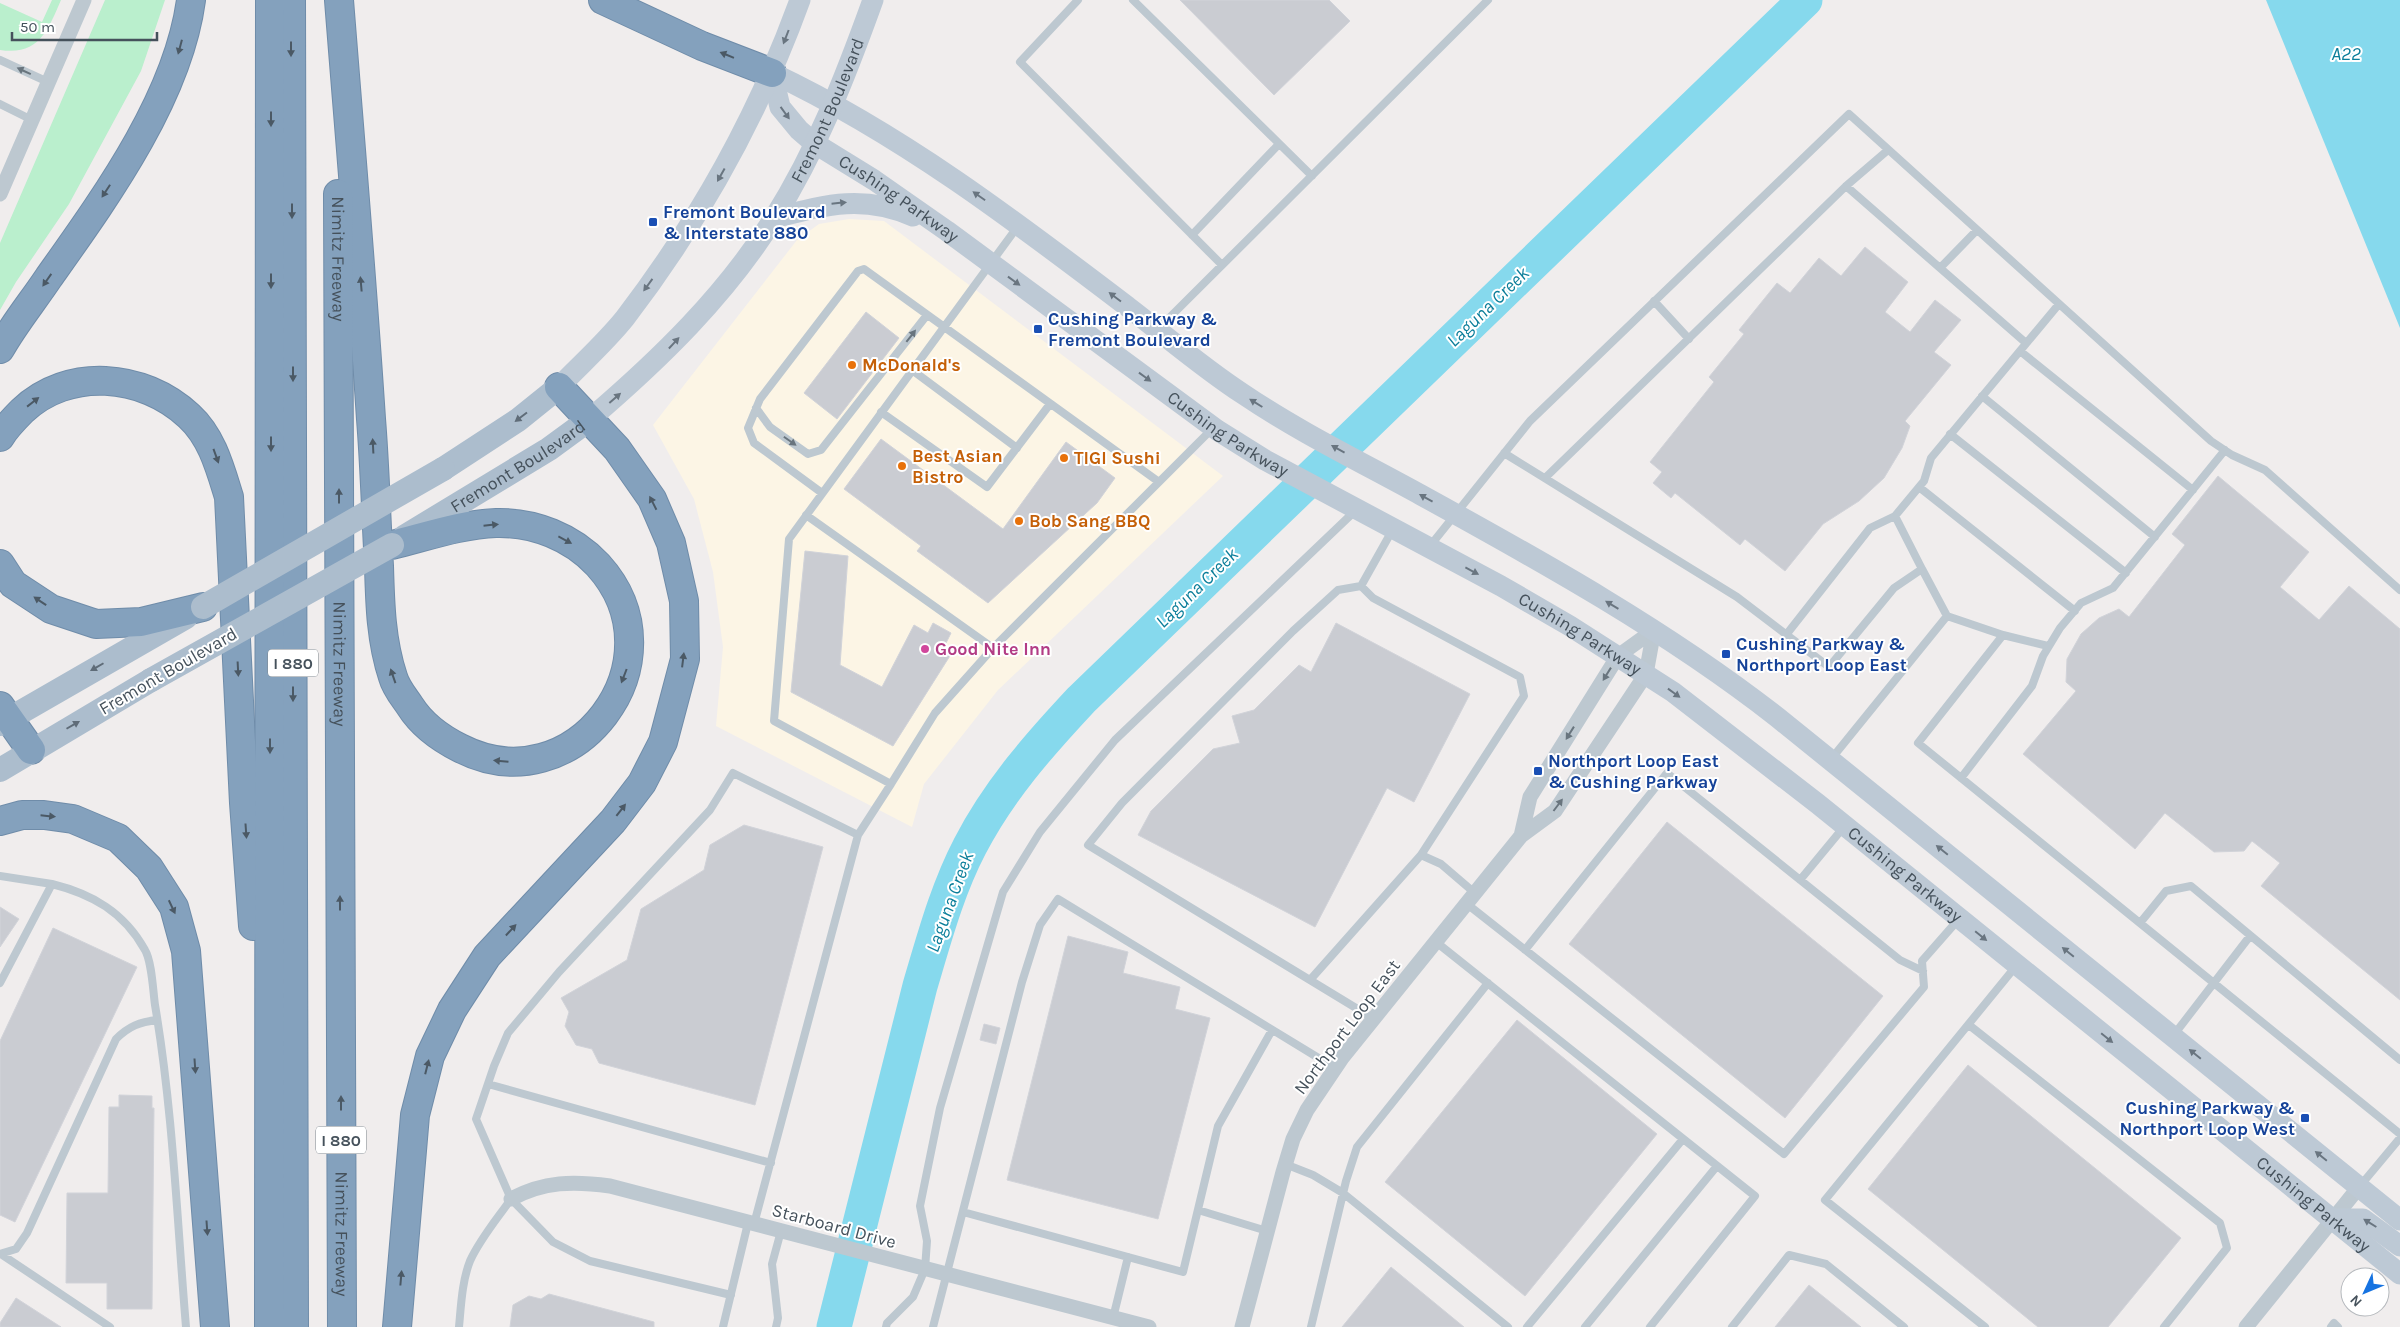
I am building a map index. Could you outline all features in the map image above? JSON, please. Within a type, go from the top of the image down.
[{"type":"highway","points":[[0,349],[75,241],[159,106],[175,65],[191,0]]},
{"type":"highway","name":"I 880","points":[[269,1327],[270,0]]},
{"type":"highway","name":"I 880","points":[[291,0],[294,1327]]},
{"type":"highway","points":[[338,0],[373,439],[382,638],[394,681],[418,718],[443,740],[471,754],[496,761],[520,762],[551,756],[579,740],[601,719],[616,698],[628,666],[631,638],[624,609],[611,579],[589,555],[565,539],[534,527],[496,523],[392,545]]},
{"type":"highway","name":"Nimitz Freeway","points":[[338,0],[342,1327]]},
{"type":"highway","points":[[603,0],[702,46],[772,73]]},
{"type":"highway","points":[[0,438],[5,428],[34,399],[70,383],[110,380],[150,389],[189,416],[214,449],[229,497],[244,804],[254,929],[270,1002]]},
{"type":"highway","points":[[397,1327],[415,1114],[430,1056],[452,1010],[487,956],[613,820],[642,783],[663,742],[685,659],[684,601],[671,543],[652,500],[618,449],[559,386]]},
{"type":"highway","points":[[0,564],[13,584],[51,609],[96,624],[140,633],[203,607]]},
{"type":"highway","points":[[3,716],[31,750]]},
{"type":"highway","points":[[0,821],[22,815],[44,815],[73,819],[118,838],[149,868],[174,908],[186,951],[215,1327]]},
{"type":"main road","points":[[203,607],[443,469],[518,420],[559,386],[624,319],[709,197],[744,132],[772,73],[800,0]]},
{"type":"main road","name":"Fremont Boulevard","points":[[0,770],[151,680],[392,545],[549,448],[590,419],[666,352],[703,312],[740,267],[774,218],[814,143],[848,69],[873,0]]},
{"type":"main road","points":[[772,73],[832,104],[904,148],[1019,224],[1242,394],[1298,428],[1454,513],[1654,630],[1754,699],[2400,1220]]},
{"type":"main road","name":"Cushing Parkway","points":[[772,73],[780,107],[799,130],[814,143],[874,180],[947,231],[1213,427],[1265,460],[1561,621],[1646,674],[1751,751],[2400,1274]]},
{"type":"main road","points":[[774,218],[828,204],[872,203],[898,210],[947,231]]},
{"type":"main road","points":[[3,716],[140,633]]},
{"type":"main road","points":[[2333,1220],[2363,1219],[2400,1246]]},
{"type":"street","points":[[0,194],[84,0]]},
{"type":"street","name":"Northport Loop East","points":[[1521,836],[1530,796],[1618,656],[1654,630]]},
{"type":"street","name":"Northport Loop East","points":[[1242,1327],[1285,1164],[1293,1139],[1307,1110],[1335,1068],[1521,836],[1555,810],[1646,674],[1654,630]]},
{"type":"street","name":"Starboard Drive","points":[[511,1199],[530,1189],[548,1185],[584,1182],[610,1186],[1149,1327]]},
{"type":"street","points":[[2246,1327],[2359,1187]]},
{"type":"lane","points":[[1078,0],[1020,62],[1222,265]]},
{"type":"lane","points":[[1133,0],[1312,176]]},
{"type":"lane","points":[[1158,329],[1488,0]]},
{"type":"lane","points":[[0,60],[48,82]]},
{"type":"lane","points":[[0,104],[32,120]]},
{"type":"lane","points":[[1429,548],[1454,513],[1530,421],[1849,114],[2211,441],[2264,470],[2400,590]]},
{"type":"lane","points":[[1192,235],[1279,144]]},
{"type":"lane","points":[[1546,478],[1846,186],[1888,150]]},
{"type":"lane","points":[[1846,186],[2026,343]]},
{"type":"lane","points":[[890,784],[774,721],[789,539],[1019,224]]},
{"type":"lane","points":[[1940,268],[1977,230]]},
{"type":"lane","points":[[822,493],[754,443],[748,428],[760,399],[858,271],[864,269],[1159,482]]},
{"type":"lane","points":[[1654,301],[1689,339]]},
{"type":"lane","points":[[1786,635],[1870,528],[1895,516],[1924,481],[1931,458],[2059,304]]},
{"type":"lane","points":[[756,408],[770,427],[808,454],[821,450],[927,315]]},
{"type":"lane","points":[[2020,351],[2193,490]]},
{"type":"lane","points":[[912,370],[1017,448]]},
{"type":"lane","points":[[1982,396],[2155,537]]},
{"type":"lane","points":[[881,412],[987,486],[1050,404]]},
{"type":"lane","points":[[723,1327],[751,1223],[771,1163],[858,835],[935,713],[993,648],[1213,427]]},
{"type":"lane","points":[[1950,434],[2126,573]]},
{"type":"lane","points":[[1961,778],[2032,686],[2043,656],[2060,628],[2082,603],[2114,588],[2225,450]]},
{"type":"lane","points":[[1504,453],[1737,597],[1829,667],[1894,588],[1922,569]]},
{"type":"lane","points":[[1919,487],[2075,611]]},
{"type":"lane","points":[[886,1327],[887,1323],[913,1297],[927,1241],[920,1206],[940,1108],[1004,892],[1040,832],[1115,740],[1351,506]]},
{"type":"lane","points":[[806,515],[993,648]]},
{"type":"lane","points":[[1895,516],[1947,616],[2002,635],[2048,646]]},
{"type":"lane","points":[[1361,586],[1393,529]]},
{"type":"lane","points":[[1310,980],[1421,855],[1524,696],[1520,677],[1373,598],[1361,586]]},
{"type":"lane","points":[[1361,586],[1338,590],[1293,631],[1122,804],[1088,845],[1374,1019]]},
{"type":"lane","points":[[1830,760],[1947,616]]},
{"type":"lane","points":[[2002,635],[1918,743],[2400,1134]]},
{"type":"lane","points":[[731,1295],[590,1261],[553,1242],[511,1199],[476,1119],[508,1033],[559,972],[710,810],[733,773],[858,835]]},
{"type":"lane","points":[[1525,950],[1667,773],[1900,960],[1923,971]]},
{"type":"lane","points":[[1800,880],[1845,826]]},
{"type":"lane","points":[[1421,855],[1441,864],[1471,899],[1525,950],[1784,1154],[1924,987],[1922,961],[1960,918]]},
{"type":"lane","points":[[0,876],[52,884],[78,891],[103,903],[127,925],[146,951],[162,1047],[186,1327]]},
{"type":"lane","points":[[0,983],[52,884]]},
{"type":"lane","points":[[2140,923],[2166,891],[2191,886],[2400,1060]]},
{"type":"lane","points":[[933,1327],[1022,982],[1040,925],[1058,899],[1335,1068]]},
{"type":"lane","points":[[2173,1036],[2250,936]]},
{"type":"lane","points":[[1436,942],[1755,1196],[1650,1327]]},
{"type":"lane","points":[[1985,1327],[1826,1200],[2017,965]]},
{"type":"lane","points":[[1311,1327],[1343,1193],[1357,1147],[1488,983]]},
{"type":"lane","points":[[1,1254],[16,1249],[27,1233],[116,1039],[126,1028],[140,1022],[157,1020]]},
{"type":"lane","points":[[1969,1025],[2220,1223],[2227,1248],[2164,1327]]},
{"type":"lane","points":[[963,1212],[1183,1272],[1218,1126],[1272,1030]]},
{"type":"lane","points":[[488,1084],[771,1163]]},
{"type":"lane","points":[[2359,1187],[2400,1138]]},
{"type":"lane","points":[[1527,1327],[1683,1139]]},
{"type":"lane","points":[[1285,1164],[1313,1175],[1343,1193],[1508,1327]]},
{"type":"lane","points":[[1585,1327],[1717,1166]]},
{"type":"lane","points":[[459,1327],[469,1264],[477,1248],[511,1199]]},
{"type":"lane","points":[[1198,1210],[1268,1230]]},
{"type":"lane","points":[[776,1327],[778,1318],[772,1264],[785,1232]]},
{"type":"lane","points":[[1,1254],[110,1327]]},
{"type":"lane","points":[[1732,1327],[1789,1255],[1826,1264],[1904,1327]]},
{"type":"lane","points":[[1113,1318],[1128,1257]]},
{"type":"lane","points":[[2331,1327],[2334,1324],[2338,1327]]},
{"type":"shaded area","points":[[849,219],[884,221],[1223,476],[998,690],[924,784],[912,827],[716,726],[723,647],[713,572],[694,499],[653,425],[797,240],[819,224]]},
{"type":"green space","points":[[52,0],[61,0],[46,31],[33,45],[13,51],[0,50],[0,3],[42,22]]},
{"type":"green space","points":[[105,0],[165,0],[141,71],[69,204],[16,282],[0,310],[0,243]]},
{"type":"water","name":"A22","points":[[2266,0],[2400,0],[2400,328]]},
{"type":"building","points":[[1180,0],[1329,0],[1350,21],[1274,95]]},
{"type":"building","points":[[1865,247],[1908,282],[1885,312],[1910,332],[1935,300],[1961,320],[1934,352],[1951,365],[1905,421],[1910,426],[1902,448],[1884,478],[1859,501],[1823,524],[1785,571],[1745,539],[1740,545],[1675,493],[1671,498],[1653,483],[1662,472],[1650,462],[1714,382],[1709,377],[1744,334],[1739,330],[1777,283],[1790,293],[1819,258],[1841,276]]},
{"type":"building","name":"McDonald's","points":[[866,312],[899,338],[837,419],[804,393]]},
{"type":"building","points":[[881,439],[1003,529],[1066,442],[1115,478],[1097,503],[988,603],[917,551],[921,546],[844,489]]},
{"type":"building","points":[[2218,476],[2309,552],[2280,587],[2319,620],[2349,586],[2400,629],[2400,1000],[2261,886],[2280,863],[2252,841],[2244,851],[2214,852],[2165,813],[2135,849],[2023,754],[2076,691],[2066,682],[2067,659],[2081,634],[2099,618],[2119,609],[2129,617],[2185,545],[2172,534]]},
{"type":"building","name":"Good Nite Inn","points":[[805,551],[848,556],[840,665],[882,687],[914,625],[928,633],[933,623],[951,633],[944,647],[953,651],[893,746],[791,692]]},
{"type":"building","points":[[1336,623],[1470,694],[1414,802],[1387,788],[1315,927],[1138,835],[1151,811],[1213,749],[1240,743],[1232,716],[1254,710],[1299,665],[1311,672]]},
{"type":"building","points":[[1667,822],[1883,996],[1785,1118],[1569,944]]},
{"type":"building","points":[[744,825],[823,847],[755,1105],[599,1063],[592,1049],[576,1045],[565,1026],[569,1012],[561,998],[627,960],[641,909],[704,870],[710,845]]},
{"type":"building","points":[[0,907],[19,919],[0,947]]},
{"type":"building","points":[[53,928],[137,967],[15,1222],[0,1215],[0,1041]]},
{"type":"building","points":[[1068,936],[1128,952],[1123,973],[1180,987],[1175,1009],[1210,1018],[1158,1219],[1007,1180]]},
{"type":"building","points":[[1517,1020],[1657,1134],[1525,1296],[1385,1182]]},
{"type":"building","points":[[984,1024],[1000,1028],[996,1044],[980,1040]]},
{"type":"building","points":[[1968,1065],[2181,1238],[2108,1327],[2038,1327],[1868,1189]]},
{"type":"building","points":[[119,1095],[152,1096],[152,1108],[154,1108],[152,1309],[107,1309],[107,1283],[66,1283],[67,1193],[108,1193],[109,1107],[119,1107]]},
{"type":"building","points":[[1391,1267],[1464,1327],[1342,1327]]},
{"type":"building","points":[[1809,1285],[1861,1327],[1775,1327]]},
{"type":"building","points":[[549,1294],[654,1322],[654,1327],[510,1327],[513,1305],[529,1296],[541,1299]]},
{"type":"building","points":[[16,1298],[61,1327],[0,1327],[0,1323]]},
{"type":"waterway","name":"Laguna Creek","points":[[834,1327],[920,986],[936,933],[948,897],[970,846],[981,825],[1007,787],[1035,751],[1081,700],[1805,0]]},
{"type":"place","name":"Fremont Boulevard & Interstate 880","points":[[653,222]]},
{"type":"place","name":"Cushing Parkway & Fremont Boulevard","points":[[1038,329]]},
{"type":"place","name":"McDonald's","points":[[852,365]]},
{"type":"place","name":"TIGI Sushi","points":[[1064,458]]},
{"type":"place","name":"Best Asian Bistro","points":[[902,466]]},
{"type":"place","name":"Bob Sang BBQ","points":[[1019,521]]},
{"type":"place","name":"Good Nite Inn","points":[[925,649]]},
{"type":"place","name":"Cushing Parkway & Northport Loop East","points":[[1726,654]]},
{"type":"place","name":"Northport Loop East & Cushing Parkway","points":[[1538,771]]},
{"type":"place","name":"Cushing Parkway & Northport Loop West","points":[[2305,1118]]}]
